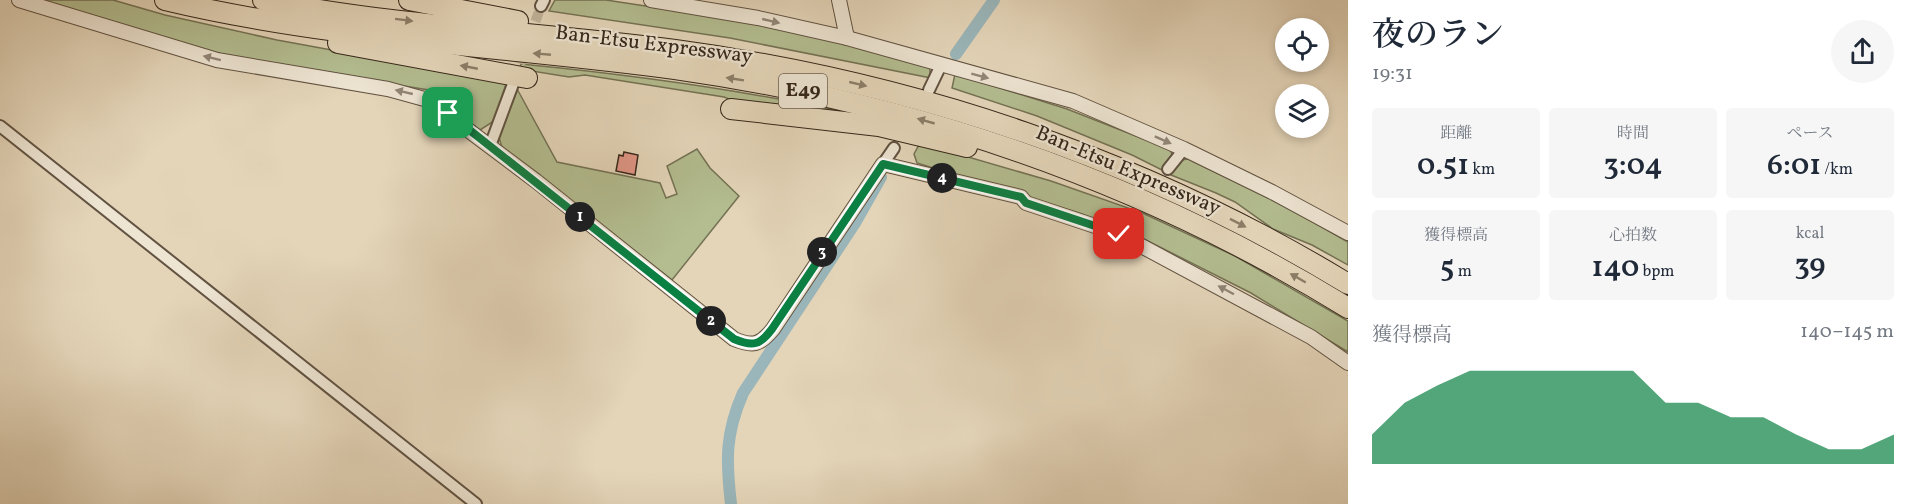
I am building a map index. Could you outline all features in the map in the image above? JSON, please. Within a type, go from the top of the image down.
[{"type":"highway","name":"Ban-Etsu Expressway","points":[[165,0],[219,12],[326,29],[675,69],[825,96],[898,113],[1003,145],[1098,180],[1178,215],[1273,263],[1348,308]]},
{"type":"highway","name":"Ban-Etsu Expressway","points":[[263,0],[439,24],[677,50],[756,63],[894,92],[1052,141],[1189,198],[1348,285]]},
{"type":"highway","points":[[409,0],[521,21],[600,32],[677,50]]},
{"type":"highway","points":[[219,12],[268,30],[520,81]]},
{"type":"highway","points":[[731,110],[879,126],[948,141],[1039,168],[1178,215]]},
{"type":"street","points":[[19,0],[217,60],[409,93],[428,100],[490,146],[734,339],[755,345],[763,341],[772,329],[894,148]]},
{"type":"street","points":[[651,0],[758,18],[847,38],[1073,101],[1184,149],[1272,192],[1348,233]]},
{"type":"street","points":[[839,0],[847,38]]},
{"type":"street","points":[[929,90],[941,65]]},
{"type":"street","points":[[490,146],[520,81]]},
{"type":"street","points":[[0,126],[476,504]]},
{"type":"street","points":[[1168,169],[1184,149]]},
{"type":"street","points":[[883,164],[1021,197],[1026,203],[1119,234],[1311,338],[1348,363]]},
{"type":"street","points":[[1119,234],[1128,219]]},
{"type":"green space","points":[[36,0],[113,0],[165,15],[277,40],[507,82],[494,121],[480,130],[429,90],[273,65],[209,51]]},
{"type":"green space","points":[[555,0],[606,0],[738,20],[897,51],[929,65],[931,78],[730,38],[549,11]]},
{"type":"green space","points":[[521,64],[690,84],[857,115],[744,105],[724,97],[585,75],[569,77],[519,69]]},
{"type":"green space","points":[[955,74],[1067,109],[1169,149],[1173,155],[1162,170],[1132,155],[1037,116],[952,88]]},
{"type":"green space","points":[[516,87],[557,162],[660,183],[666,198],[677,194],[667,166],[697,149],[710,168],[739,196],[672,280],[502,147],[499,138]]},
{"type":"green space","points":[[920,143],[1051,181],[1134,210],[1121,222],[1104,223],[1082,214],[917,163],[914,154]]},
{"type":"green space","points":[[1188,159],[1285,206],[1348,242],[1348,265],[1312,245],[1273,229],[1235,202],[1171,175],[1172,170],[1181,160]]},
{"type":"green space","points":[[1136,210],[1235,256],[1348,321],[1348,352],[1251,293],[1134,234],[1132,218],[1130,218]]},
{"type":"building","points":[[624,152],[638,155],[635,175],[616,171],[619,155],[623,156]]},
{"type":"waterway","points":[[956,54],[994,0]]},
{"type":"waterway","points":[[731,504],[728,448],[733,422],[743,393],[855,223],[881,177]]},
{"type":"tunnel","points":[[515,78],[541,6]]},
{"type":"tunnel","points":[[1128,219],[1145,198]]},
{"type":"route","points":[[448,113],[734,339],[747,345],[755,345],[763,341],[883,164],[1021,197],[1026,203],[1119,234]]}]
